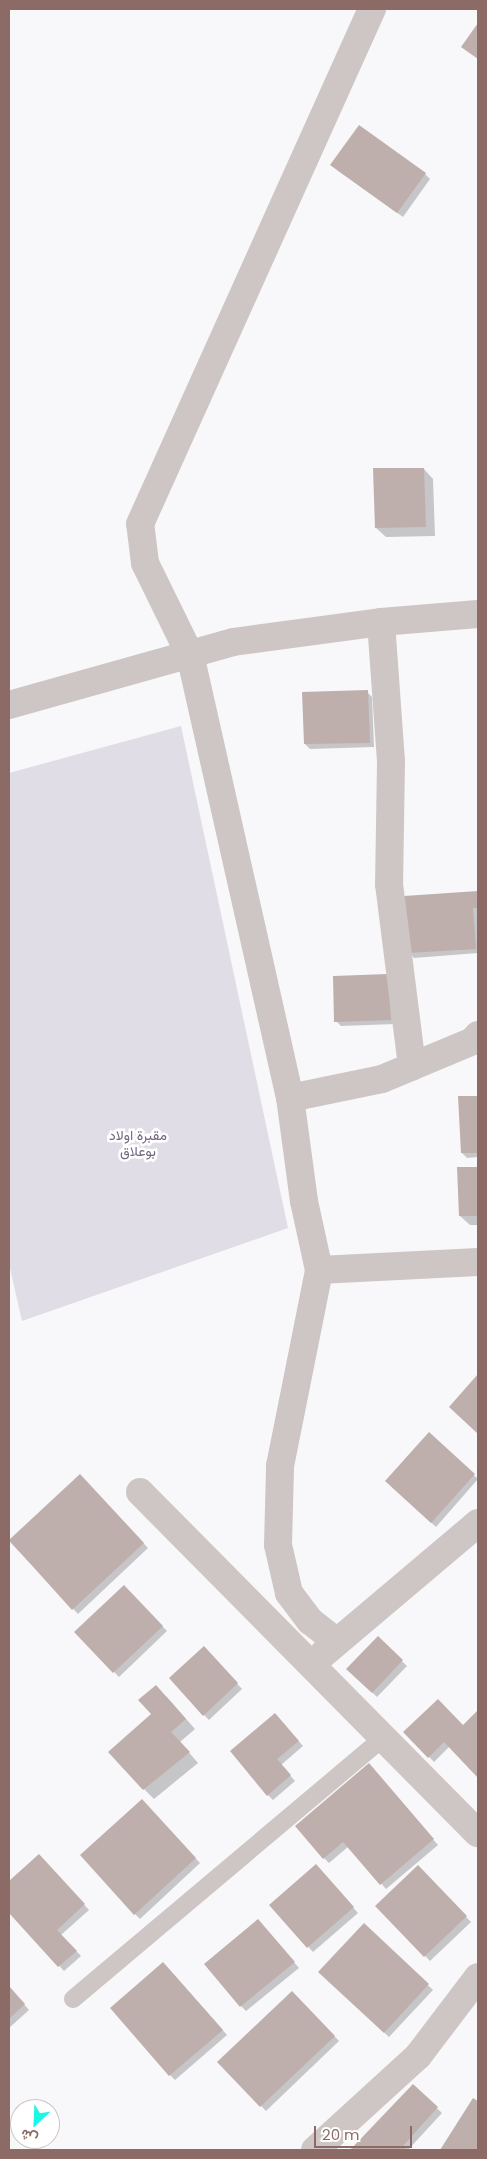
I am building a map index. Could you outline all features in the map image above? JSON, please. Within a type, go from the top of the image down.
[{"type":"street","points":[[337,1642],[310,1621],[289,1593],[278,1545],[280,1466],[319,1270],[304,1201],[290,1098],[190,655],[145,563],[140,524],[372,9]]},
{"type":"street","points":[[9,705],[233,642],[382,622],[478,614]]},
{"type":"street","points":[[382,622],[391,760],[389,884],[412,1067]]},
{"type":"street","points":[[290,1098],[382,1079],[473,1041],[478,1036]]},
{"type":"street","points":[[319,1270],[478,1262]]},
{"type":"street","points":[[140,1492],[313,1663],[478,1833]]},
{"type":"street","points":[[313,1663],[478,1523]]},
{"type":"street","points":[[314,2150],[418,2056],[478,1977]]},
{"type":"lane","points":[[73,1999],[385,1736]]},
{"type":"green space","name":"مقبرة اولاد بوعلاق","points":[[181,726],[288,1228],[22,1321],[9,1264],[9,773]]},
{"type":"building","points":[[478,23],[478,59],[461,47]]},
{"type":"building","points":[[359,125],[426,173],[397,213],[330,165]]},
{"type":"building","points":[[373,468],[424,468],[426,527],[375,528]]},
{"type":"building","points":[[368,690],[370,743],[304,744],[302,692]]},
{"type":"building","points":[[478,891],[478,908],[473,908],[476,949],[408,953],[404,896]]},
{"type":"building","points":[[388,974],[391,1020],[334,1022],[333,976]]},
{"type":"building","points":[[458,1096],[478,1096],[478,1153],[461,1153]]},
{"type":"building","points":[[457,1167],[478,1167],[478,1216],[459,1216]]},
{"type":"building","points":[[478,1374],[478,1434],[449,1407]]},
{"type":"building","points":[[429,1432],[475,1474],[431,1523],[385,1481]]},
{"type":"building","points":[[80,1474],[144,1543],[72,1610],[9,1540]]},
{"type":"building","points":[[124,1585],[163,1626],[113,1673],[74,1632]]},
{"type":"building","points":[[378,1636],[403,1660],[372,1693],[346,1669]]},
{"type":"building","points":[[204,1646],[238,1683],[203,1716],[169,1678]]},
{"type":"building","points":[[156,1685],[186,1719],[171,1732],[190,1752],[143,1790],[108,1752],[151,1714],[138,1700]]},
{"type":"building","points":[[438,1699],[463,1725],[478,1710],[478,1778],[444,1742],[428,1758],[403,1732]]},
{"type":"building","points":[[275,1713],[299,1741],[277,1759],[291,1775],[267,1796],[230,1751]]},
{"type":"building","points":[[369,1763],[434,1839],[380,1885],[343,1842],[323,1859],[295,1826]]},
{"type":"building","points":[[142,1799],[196,1858],[134,1915],[80,1855]]},
{"type":"building","points":[[39,1854],[85,1904],[57,1930],[77,1951],[58,1967],[9,1913],[9,1881]]},
{"type":"building","points":[[316,1864],[354,1907],[307,1948],[269,1905]]},
{"type":"building","points":[[418,1865],[467,1916],[424,1957],[375,1906]]},
{"type":"building","points":[[258,1919],[295,1962],[240,2007],[204,1964]]},
{"type":"building","points":[[364,1923],[429,1984],[384,2033],[318,1972]]},
{"type":"building","points":[[163,1962],[223,2030],[169,2076],[110,2008]]},
{"type":"building","points":[[9,1986],[25,2004],[9,2019]]},
{"type":"building","points":[[292,1991],[335,2036],[260,2107],[217,2062]]},
{"type":"building","points":[[413,2084],[438,2107],[399,2150],[350,2150]]},
{"type":"building","points":[[473,2098],[478,2101],[478,2150],[440,2150]]}]
